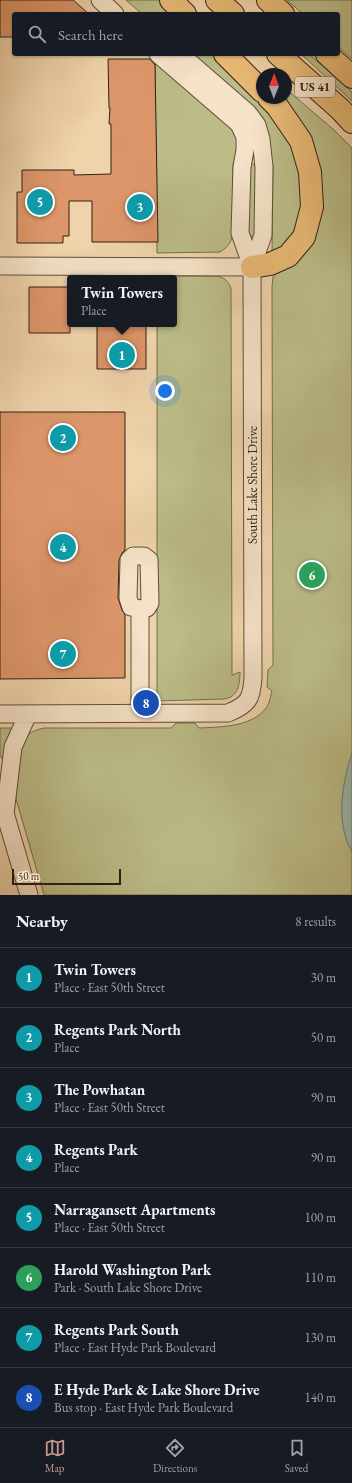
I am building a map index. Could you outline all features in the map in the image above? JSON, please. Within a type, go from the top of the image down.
[{"type":"highway","points":[[171,0],[183,12]]},
{"type":"highway","points":[[217,0],[231,12]]},
{"type":"highway","points":[[268,0],[281,12]]},
{"type":"highway","points":[[227,56],[256,85]]},
{"type":"highway","name":"US 41","points":[[280,56],[340,109],[352,122]]},
{"type":"highway","name":"US 41","points":[[329,56],[352,76]]},
{"type":"highway","points":[[252,267],[270,264],[288,256],[304,237],[312,207],[310,172],[300,141],[275,104]]},
{"type":"street","points":[[100,0],[113,12]]},
{"type":"street","points":[[160,56],[239,124],[245,137],[240,233],[252,267]]},
{"type":"street","points":[[182,56],[248,113],[257,125],[261,139],[262,161],[264,167],[263,235],[252,267]]},
{"type":"street","points":[[244,160],[253,156],[262,161]]},
{"type":"street","points":[[0,266],[252,267]]},
{"type":"street","name":"South Lake Shore Drive","points":[[140,713],[228,713],[248,703],[250,698],[253,677],[252,267]]},
{"type":"street","points":[[0,714],[140,713],[140,609]]},
{"type":"street","points":[[5,814],[13,747],[28,714]]},
{"type":"street","points":[[0,798],[29,895]]},
{"type":"green space","points":[[126,0],[159,0],[172,12],[140,12]]},
{"type":"green space","points":[[287,0],[352,0],[352,59],[340,48],[340,12],[301,12]]},
{"type":"green space","points":[[189,56],[215,56],[256,98],[256,104],[262,104],[289,136],[301,172],[301,211],[297,227],[289,240],[275,252],[272,251],[273,167],[266,152]]},
{"type":"green space","points":[[303,56],[311,56],[350,90],[352,92],[352,101]]},
{"type":"green space","points":[[155,57],[240,134],[239,157],[233,164],[233,234],[229,244],[220,252],[157,253]]},
{"type":"green space","points":[[292,94],[333,129],[352,148],[352,895],[44,895],[16,799],[15,789],[21,740],[32,732],[44,728],[171,728],[176,723],[195,723],[199,728],[228,726],[257,717],[264,711],[269,703],[272,691],[267,687],[268,670],[273,665],[272,286],[273,277],[316,215],[281,104],[292,104]]},
{"type":"green space","points":[[251,163],[257,166],[255,237],[248,235],[247,168]]},
{"type":"green space","points":[[177,276],[217,276],[226,280],[231,288],[232,675],[240,672],[239,686],[232,696],[224,699],[157,701],[157,327],[177,327]]},
{"type":"green space","points":[[0,728],[14,728],[4,762],[0,755]]},
{"type":"water","points":[[352,753],[352,852],[343,828],[342,803],[345,777]]},
{"type":"building","points":[[0,0],[73,0],[87,12],[12,12],[12,37],[0,37]]},
{"type":"building","points":[[108,59],[150,59],[155,65],[158,242],[92,242],[92,201],[69,201],[69,236],[63,236],[63,243],[17,243],[17,192],[22,192],[22,170],[74,170],[74,175],[111,174],[111,124],[109,124],[110,108]]},
{"type":"building","points":[[29,287],[67,287],[67,327],[70,327],[70,333],[29,333]]},
{"type":"building","points":[[97,327],[146,327],[146,369],[97,369]]},
{"type":"building","points":[[0,412],[125,412],[125,550],[119,560],[118,598],[125,615],[125,678],[0,679]]},
{"type":"place","name":"Narragansett Apartments","points":[[40,202]]},
{"type":"place","name":"The Powhatan","points":[[140,207]]},
{"type":"place","name":"Twin Towers","points":[[122,355]]},
{"type":"place","name":"Regents Park North","points":[[63,438]]},
{"type":"place","name":"Regents Park","points":[[63,547]]},
{"type":"place","name":"Harold Washington Park","points":[[312,575]]},
{"type":"place","name":"Regents Park South","points":[[63,654]]},
{"type":"place","name":"E Hyde Park & Lake Shore Drive","points":[[146,703]]}]
